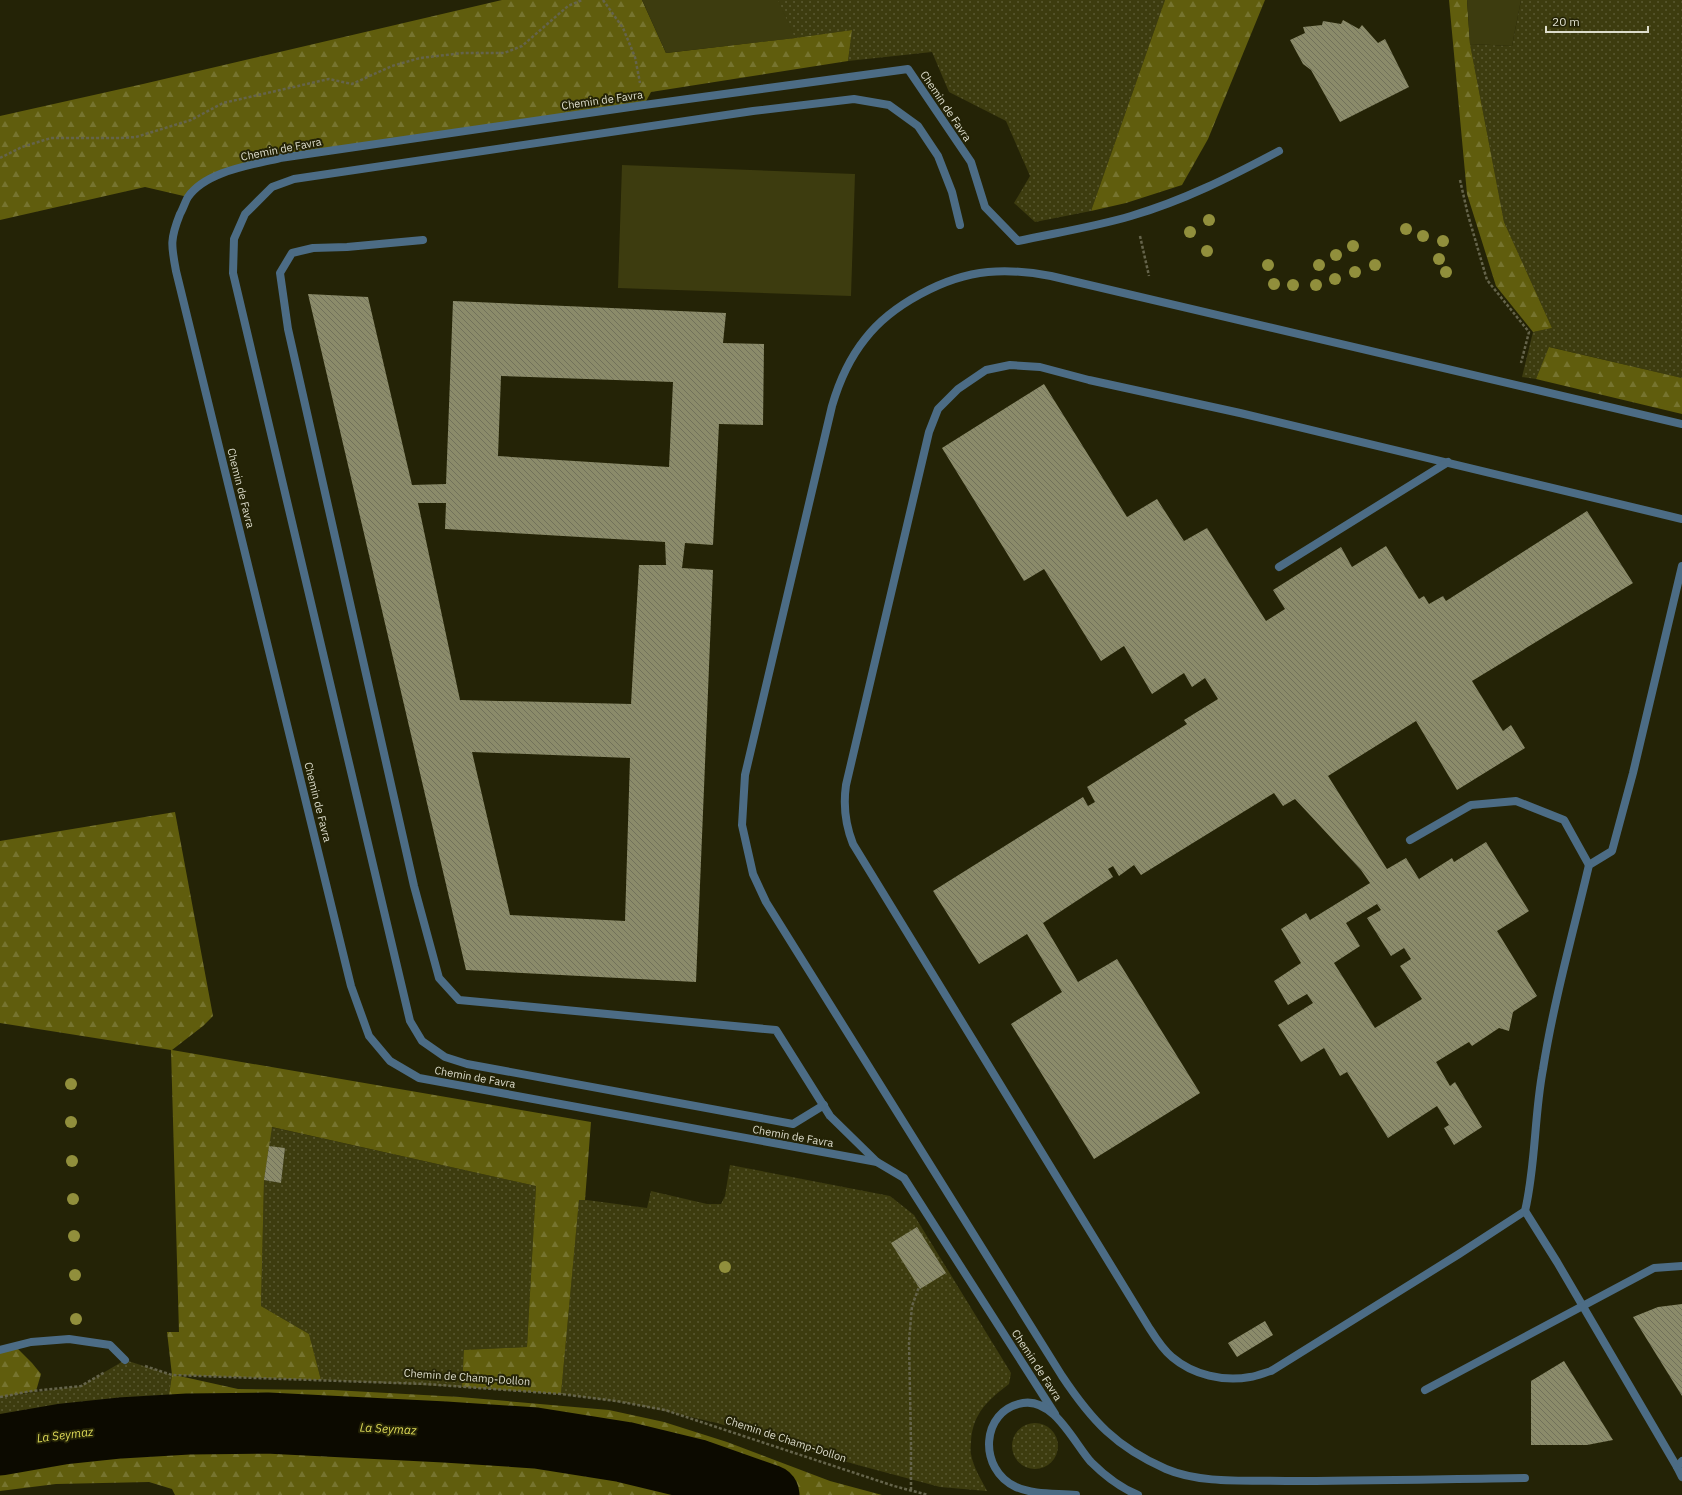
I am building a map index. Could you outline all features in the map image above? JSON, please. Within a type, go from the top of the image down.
[{"type":"street","name":"Chemin de Favra","points":[[1138,1495],[1109,1478],[1092,1462],[1055,1414],[904,1178],[877,1162],[419,1078],[390,1061],[369,1036],[351,986],[176,271],[172,248],[173,232],[188,197],[204,182],[221,174],[280,158],[644,105],[908,69],[971,162],[984,207],[1018,241],[1135,214],[1207,188],[1279,151]]},
{"type":"street","points":[[824,1105],[793,1124],[467,1064],[445,1057],[422,1041],[410,1021],[279,470],[234,273],[234,239],[245,214],[272,187],[294,179],[746,112],[854,99],[889,105],[918,126],[938,156],[952,192],[960,225]]},
{"type":"street","points":[[423,240],[313,248],[292,253],[280,273],[288,329],[414,886],[439,978],[459,1000],[776,1030],[830,1116],[877,1162]]},
{"type":"street","points":[[1524,1478],[1310,1481],[1230,1480],[1203,1478],[1167,1469],[1128,1449],[1111,1436],[1092,1418],[1070,1387],[766,902],[753,874],[742,825],[745,775],[832,406],[839,382],[865,338],[877,326],[894,311],[917,296],[949,281],[987,272],[1026,271],[1682,424]]},
{"type":"street","points":[[1410,840],[1471,805],[1516,801],[1564,820],[1589,865],[1542,1070],[1530,1191],[1525,1211],[1459,1254],[1271,1371],[1238,1379],[1202,1374],[1188,1368],[1172,1357],[1148,1326],[853,844],[848,830],[844,802],[846,785],[929,432],[938,409],[958,389],[986,370],[1010,365],[1040,367],[1089,380],[1240,412],[1682,519]]},
{"type":"street","points":[[1279,567],[1448,462]]},
{"type":"street","points":[[1589,865],[1612,851],[1633,773],[1682,566]]},
{"type":"street","points":[[1525,1211],[1680,1464],[1682,1477]]},
{"type":"street","points":[[1425,1390],[1654,1268],[1682,1266]]},
{"type":"street","points":[[0,1350],[31,1342],[69,1340],[110,1345],[125,1360]]},
{"type":"street","points":[[1055,1414],[1040,1405],[1025,1403],[1010,1407],[998,1417],[989,1434],[989,1449],[994,1465],[1001,1476],[1015,1486],[1031,1491],[1076,1495]]},
{"type":"path","points":[[0,158],[22,146],[51,138],[136,137],[190,120],[223,103],[329,79],[352,84],[392,66],[420,58],[463,53],[504,53],[522,46],[568,6],[582,0]]},
{"type":"path","points":[[603,0],[623,28],[635,57],[644,105]]},
{"type":"path","points":[[1460,180],[1468,215],[1487,280],[1529,332],[1521,366]]},
{"type":"path","points":[[1135,214],[1148,274],[1151,279]]},
{"type":"path","points":[[911,1490],[912,1442],[909,1342],[912,1306],[919,1287]]},
{"type":"path","points":[[0,1397],[32,1391],[81,1386],[125,1360]]},
{"type":"path","name":"Chemin de Champ-Dollon","points":[[125,1360],[172,1375],[424,1384],[561,1394],[616,1401],[665,1410],[928,1495]]},
{"type":"shaded area","points":[[642,0],[778,0],[795,38],[666,53]]},
{"type":"shaded area","points":[[716,0],[1165,0],[1091,211],[1035,222],[1014,203],[1030,176],[1006,121],[949,92],[932,52],[848,61],[852,30],[686,50]]},
{"type":"shaded area","points":[[1467,0],[1521,0],[1512,46],[1470,44]]},
{"type":"shaded area","points":[[1521,0],[1682,0],[1682,378],[1550,347],[1536,379],[1522,377],[1533,332],[1552,328],[1504,222],[1470,44],[1512,46]]},
{"type":"shaded area","points":[[622,165],[855,174],[851,296],[618,288]]},
{"type":"shaded area","points":[[271,1127],[536,1186],[527,1347],[465,1350],[462,1387],[321,1380],[309,1334],[261,1306],[264,1180],[281,1183],[285,1149],[269,1146]]},
{"type":"shaded area","points":[[730,1165],[890,1196],[914,1215],[1011,1373],[1009,1384],[994,1396],[983,1408],[978,1415],[972,1431],[972,1459],[987,1491],[940,1487],[854,1464],[717,1423],[633,1404],[561,1394],[579,1199],[647,1208],[651,1191],[707,1204],[721,1204],[725,1196]]},
{"type":"shaded area","points":[[125,1360],[172,1375],[163,1436],[50,1446],[0,1454],[0,1397],[81,1386]]},
{"type":"shaded area","points":[[1040,1423],[1052,1429],[1057,1437],[1057,1455],[1052,1463],[1044,1468],[1030,1469],[1018,1463],[1013,1455],[1012,1441],[1018,1429],[1026,1424]]},
{"type":"green space","points":[[502,0],[642,0],[666,53],[852,30],[848,61],[651,92],[644,105],[280,158],[221,174],[188,197],[145,187],[0,220],[0,116]]},
{"type":"green space","points":[[1165,0],[1265,0],[1208,139],[1182,185],[1126,203],[1091,211]]},
{"type":"green space","points":[[1449,0],[1467,0],[1470,44],[1504,222],[1552,328],[1533,332],[1496,286],[1467,194]]},
{"type":"green space","points":[[1549,347],[1682,378],[1682,414],[1536,379]]},
{"type":"green space","points":[[175,812],[213,1016],[203,1026],[172,1050],[591,1122],[585,1200],[579,1200],[561,1394],[462,1387],[464,1350],[527,1347],[536,1186],[272,1127],[264,1181],[261,1306],[309,1334],[321,1380],[175,1375],[238,1389],[333,1390],[460,1397],[609,1410],[664,1422],[727,1442],[830,1481],[882,1495],[175,1495],[172,1489],[149,1482],[56,1484],[0,1491],[0,1454],[50,1446],[163,1436],[172,1375],[167,1332],[179,1332],[171,1050],[0,1023],[0,841]]},
{"type":"green space","points":[[15,1346],[41,1374],[36,1391],[0,1397],[0,1350]]},
{"type":"building","points":[[1343,20],[1359,29],[1362,25],[1378,43],[1385,39],[1409,87],[1340,122],[1311,70],[1303,64],[1290,40],[1305,33],[1303,27],[1322,25],[1323,21],[1341,24]]},
{"type":"building","points":[[308,294],[368,297],[412,485],[446,484],[453,301],[726,313],[723,343],[764,344],[763,425],[719,424],[713,545],[685,543],[682,568],[713,570],[696,982],[466,970]],"holes":[[[501,376],[673,382],[669,467],[498,456]],[[418,503],[446,503],[445,529],[665,542],[666,565],[639,565],[631,704],[460,700]],[[472,752],[630,758],[625,921],[510,915]]]},
{"type":"building","points":[[1044,384],[1127,517],[1157,499],[1184,541],[1207,528],[1266,621],[1285,609],[1273,590],[1341,547],[1352,567],[1386,546],[1419,599],[1424,596],[1429,604],[1443,596],[1446,601],[1587,511],[1633,583],[1472,681],[1503,731],[1511,725],[1525,748],[1457,790],[1416,721],[1328,776],[1387,869],[1406,858],[1419,879],[1452,858],[1454,862],[1486,842],[1529,911],[1497,931],[1537,996],[1513,1012],[1509,1031],[1499,1028],[1472,1046],[1469,1042],[1436,1062],[1450,1086],[1455,1082],[1482,1127],[1454,1145],[1444,1128],[1449,1125],[1437,1106],[1388,1138],[1347,1072],[1340,1076],[1324,1048],[1301,1062],[1278,1025],[1313,1003],[1307,994],[1288,1005],[1274,981],[1301,963],[1281,929],[1306,913],[1310,920],[1370,883],[1361,870],[1295,799],[1283,806],[1274,793],[1141,875],[1134,865],[1119,876],[1113,866],[1108,869],[1113,877],[1043,923],[1078,982],[1117,959],[1200,1093],[1094,1159],[1011,1024],[1062,992],[1027,934],[979,964],[933,891],[1083,797],[1088,806],[1095,802],[1087,787],[1187,724],[1184,720],[1218,699],[1205,678],[1192,687],[1184,673],[1152,694],[1124,646],[1101,661],[1044,569],[1024,581],[942,448]],"holes":[[[1377,904],[1381,910],[1367,918],[1391,956],[1404,948],[1411,959],[1400,966],[1422,999],[1375,1028],[1334,963],[1360,946],[1346,923]]]},
{"type":"building","points":[[269,1146],[285,1148],[281,1183],[264,1180]]},
{"type":"building","points":[[917,1227],[946,1273],[920,1289],[891,1243]]},
{"type":"building","points":[[1682,1304],[1682,1396],[1633,1317],[1658,1307]]},
{"type":"building","points":[[1265,1321],[1273,1335],[1237,1357],[1228,1343]]},
{"type":"building","points":[[1564,1361],[1613,1440],[1587,1445],[1531,1445],[1531,1381]]},
{"type":"waterway","name":"La Seymaz","points":[[0,1445],[63,1434],[120,1428],[188,1424],[267,1423],[445,1432],[536,1438],[624,1452],[698,1470],[769,1495]]}]
